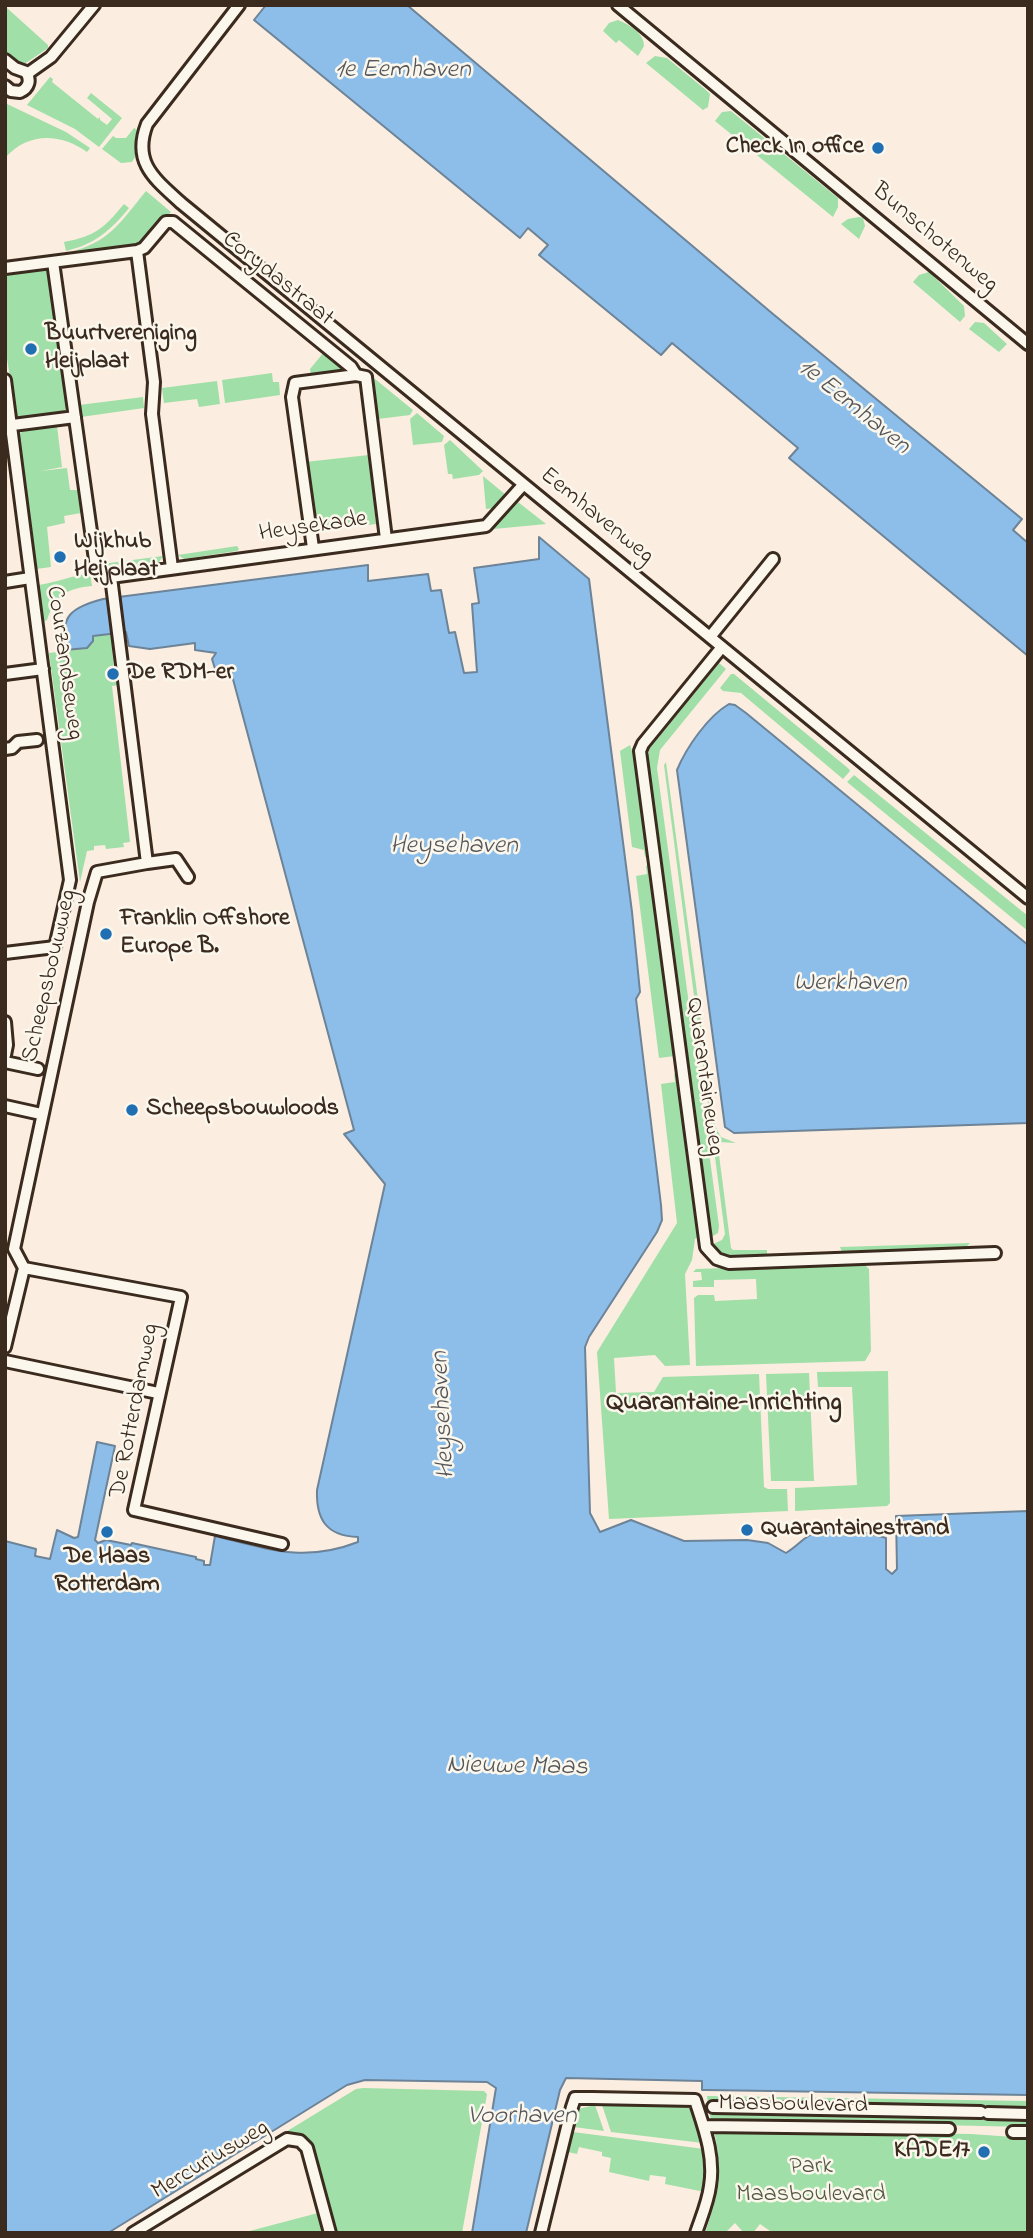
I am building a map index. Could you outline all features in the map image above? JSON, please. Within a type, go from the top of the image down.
[{"type":"street","points":[[27,74],[51,57],[94,5]]},
{"type":"street","name":"Eemhavenweg","points":[[239,5],[150,118],[142,138],[144,162],[154,178],[523,485],[1028,898]]},
{"type":"street","name":"Bunschotenweg","points":[[618,5],[1028,344]]},
{"type":"street","points":[[5,60],[10,71],[23,70],[29,80],[25,89],[17,93],[6,89]]},
{"type":"street","name":"Corydastraat","points":[[137,251],[144,248],[166,222],[170,221],[361,376]]},
{"type":"street","points":[[5,268],[137,251],[154,382],[152,414],[172,568]]},
{"type":"street","points":[[53,262],[96,567],[101,575],[111,577],[147,863]]},
{"type":"street","points":[[313,548],[292,397],[295,383],[361,376],[377,364]]},
{"type":"street","points":[[361,376],[386,539]]},
{"type":"street","name":"Courzandseweg","points":[[5,380],[7,425],[71,880],[55,947],[5,953]]},
{"type":"street","points":[[7,425],[75,417]]},
{"type":"street","name":"Heysekade","points":[[111,577],[486,526],[523,485]]},
{"type":"street","points":[[710,637],[774,559]]},
{"type":"street","points":[[5,582],[30,578]]},
{"type":"street","name":"Quarantaineweg","points":[[722,647],[640,751],[706,1247],[718,1259],[729,1263],[995,1253]]},
{"type":"street","points":[[5,674],[43,669]]},
{"type":"street","points":[[5,749],[12,748],[18,742],[37,740]]},
{"type":"street","name":"Scheepsbouwweg","points":[[24,1268],[14,1249],[41,1114],[97,872],[176,859],[188,877]]},
{"type":"street","points":[[5,1022],[5,1055]]},
{"type":"street","points":[[5,1062],[38,1069]]},
{"type":"street","points":[[5,1106],[41,1114]]},
{"type":"street","points":[[5,1347],[24,1268]]},
{"type":"street","name":"De Rotterdamweg","points":[[24,1268],[181,1297],[134,1510],[282,1544]]},
{"type":"street","points":[[5,1361],[158,1392]]},
{"type":"street","points":[[541,2233],[575,2098],[695,2100],[704,2126]]},
{"type":"street","name":"Maasboulevard","points":[[713,2107],[1028,2114]]},
{"type":"street","name":"Maasboulevard","points":[[696,2233],[710,2188],[711,2165],[704,2126],[949,2129]]},
{"type":"street","points":[[1013,2132],[1028,2132]]},
{"type":"street","name":"Mercuriusweg","points":[[133,2233],[287,2139],[300,2141],[307,2148],[330,2233]]},
{"type":"green space","points":[[5,5],[48,45],[48,48],[26,63],[5,52]]},
{"type":"green space","points":[[618,20],[632,27],[642,37],[644,46],[638,56],[619,40],[616,43],[603,31],[609,23]]},
{"type":"green space","points":[[655,56],[667,58],[706,90],[710,94],[708,107],[703,110],[646,63]]},
{"type":"green space","points":[[50,77],[52,82],[107,125],[112,119],[87,98],[91,93],[122,118],[99,147],[75,129],[27,105]]},
{"type":"green space","points":[[7,104],[66,132],[90,148],[87,152],[66,141],[44,138],[24,143],[5,158]]},
{"type":"green space","points":[[731,111],[838,198],[838,207],[833,217],[715,121],[722,112]]},
{"type":"green space","points":[[134,128],[137,130],[135,157],[132,162],[121,163],[102,149],[113,136],[126,138]]},
{"type":"green space","points":[[146,191],[171,212],[143,246],[67,257],[67,253],[82,249],[104,237]]},
{"type":"green space","points":[[124,204],[129,208],[108,230],[85,245],[66,251],[64,242],[98,230]]},
{"type":"green space","points":[[863,218],[865,226],[859,239],[841,224],[848,219]]},
{"type":"green space","points":[[50,266],[67,402],[65,411],[16,418],[5,345],[5,272]]},
{"type":"green space","points":[[929,272],[964,306],[965,316],[960,322],[913,282],[919,275]]},
{"type":"green space","points":[[975,322],[984,323],[1007,344],[999,352],[969,329]]},
{"type":"green space","points":[[324,352],[348,372],[311,376],[310,369]]},
{"type":"green space","points":[[272,373],[273,382],[279,382],[280,395],[225,403],[222,380]]},
{"type":"green space","points":[[375,379],[413,410],[410,415],[378,419],[371,385]]},
{"type":"green space","points":[[217,381],[220,404],[199,407],[197,399],[164,403],[162,388]]},
{"type":"green space","points":[[143,397],[144,408],[81,417],[79,405]]},
{"type":"green space","points":[[417,413],[444,436],[442,442],[413,445],[410,419]]},
{"type":"green space","points":[[57,426],[62,467],[41,471],[67,468],[70,490],[79,490],[82,510],[81,513],[64,516],[65,523],[47,527],[51,567],[36,569],[35,564],[32,564],[15,438],[24,430]]},
{"type":"green space","points":[[450,440],[483,471],[479,475],[453,479],[452,474],[448,474],[444,445]]},
{"type":"green space","points":[[369,455],[376,524],[315,532],[305,462]]},
{"type":"green space","points":[[483,476],[506,495],[495,508],[486,509]]},
{"type":"green space","points":[[514,502],[518,502],[546,524],[494,529],[492,527]]},
{"type":"green space","points":[[237,546],[237,551],[184,559],[178,555]]},
{"type":"green space","points":[[163,556],[159,562],[106,569],[102,566],[102,564]]},
{"type":"green space","points":[[90,573],[92,586],[63,594],[54,604],[47,620],[40,623],[39,585]]},
{"type":"green space","points":[[111,634],[114,671],[119,685],[112,686],[130,842],[123,843],[124,847],[106,849],[105,845],[94,846],[94,850],[87,851],[80,882],[49,653],[87,648],[92,636]]},
{"type":"green space","points":[[719,663],[726,669],[660,750],[657,768],[719,1226],[718,1233],[711,1237],[647,758],[650,748]]},
{"type":"green space","points":[[731,674],[850,771],[843,779],[741,693],[723,691],[720,688]]},
{"type":"green space","points":[[630,745],[637,765],[649,858],[645,857],[644,850],[632,847],[620,751]]},
{"type":"green space","points":[[666,762],[715,1126],[721,1137],[736,1143],[720,1142],[718,1147],[731,1248],[767,1250],[767,1255],[731,1256],[718,1250],[713,1244],[722,1240],[725,1234],[664,765]]},
{"type":"green space","points":[[854,775],[1028,916],[1028,931],[847,782]]},
{"type":"green space","points":[[649,865],[675,1056],[659,1058],[636,876],[647,874],[646,866]]},
{"type":"green space","points":[[678,1073],[698,1237],[695,1239],[692,1260],[685,1274],[690,1365],[665,1366],[655,1355],[614,1358],[616,1393],[654,1392],[663,1377],[759,1374],[764,1487],[787,1489],[788,1511],[609,1519],[597,1352],[677,1223],[661,1084],[675,1082],[674,1074]]},
{"type":"green space","points":[[970,1243],[964,1249],[845,1253],[840,1247]]},
{"type":"green space","points":[[863,1263],[869,1269],[871,1351],[865,1361],[696,1366],[694,1298],[698,1295],[714,1295],[715,1301],[757,1299],[756,1279],[714,1280],[714,1287],[693,1287],[693,1281],[702,1280],[701,1272],[693,1272],[696,1269]]},
{"type":"green space","points":[[888,1371],[890,1503],[887,1506],[795,1511],[795,1488],[857,1485],[852,1387],[818,1387],[817,1372]]},
{"type":"green space","points":[[809,1373],[814,1481],[771,1481],[766,1374]]},
{"type":"green space","points":[[356,2089],[484,2091],[487,2094],[462,2233],[337,2233],[309,2142],[298,2134],[284,2133]]},
{"type":"green space","points":[[707,2096],[1028,2101],[1028,2111],[708,2105]]},
{"type":"green space","points":[[595,2105],[604,2131],[574,2127],[578,2109]]},
{"type":"green space","points":[[602,2105],[688,2107],[694,2110],[703,2143],[611,2132]]},
{"type":"green space","points":[[709,2110],[1028,2117],[1028,2127],[711,2120]]},
{"type":"green space","name":"Park Maasboulevard","points":[[714,2130],[971,2134],[1028,2138],[1028,2233],[773,2233],[760,2224],[753,2233],[744,2233],[735,2223],[725,2233],[705,2233],[714,2205],[719,2171]]},
{"type":"green space","points":[[573,2132],[704,2149],[707,2175],[705,2192],[665,2184],[666,2177],[650,2175],[649,2181],[609,2172],[611,2158],[602,2156],[602,2152],[579,2147],[577,2154],[568,2152]]},
{"type":"green space","points":[[318,2213],[323,2233],[242,2233]]},
{"type":"water","name":"1e Eemhaven","points":[[266,5],[407,5],[773,314],[1022,519],[1013,530],[1028,543],[1028,656],[789,458],[798,448],[672,343],[661,355],[539,255],[548,245],[528,228],[520,238],[254,20]]},
{"type":"water","points":[[539,537],[589,579],[632,912],[640,992],[636,999],[662,1220],[585,1347],[590,1513],[600,1532],[631,1520],[684,1541],[747,1540],[768,1543],[786,1553],[804,1539],[823,1531],[833,1529],[866,1533],[886,1538],[886,1569],[892,1574],[897,1569],[896,1516],[1028,1511],[1028,2095],[702,2090],[702,2081],[566,2078],[560,2090],[526,2233],[472,2233],[496,2088],[487,2082],[365,2080],[347,2085],[108,2233],[5,2233],[5,1541],[36,1549],[35,1556],[50,1559],[57,1530],[74,1538],[78,1537],[97,1442],[115,1446],[95,1540],[98,1543],[106,1540],[131,1545],[132,1543],[196,1557],[204,1561],[204,1565],[210,1565],[215,1536],[269,1549],[303,1553],[320,1552],[358,1542],[358,1537],[338,1533],[325,1524],[318,1509],[317,1490],[385,1184],[344,1134],[354,1130],[230,668],[216,672],[212,659],[216,653],[195,650],[195,643],[150,649],[129,646],[126,632],[93,636],[93,641],[87,648],[65,650],[66,621],[76,610],[103,599],[368,565],[368,581],[428,574],[431,591],[441,590],[449,633],[455,632],[464,673],[477,672],[472,604],[479,603],[474,568],[539,559]]},
{"type":"water","name":"Werkhaven","points":[[729,704],[746,713],[1028,945],[1028,1123],[734,1133],[725,1127],[677,770],[698,733],[713,716]]},
{"type":"place","name":"Check In office","points":[[878,148]]},
{"type":"place","name":"Buurtvereniging Heijplaat","points":[[31,349]]},
{"type":"place","name":"Wijkhub Heijplaat","points":[[60,557]]},
{"type":"place","name":"De RDM-er","points":[[113,674]]},
{"type":"place","name":"Franklin Offshore Europe B.","points":[[106,934]]},
{"type":"place","name":"Scheepsbouwloods","points":[[132,1110]]},
{"type":"place","name":"Quarantainestrand","points":[[747,1530]]},
{"type":"place","name":"De Haas Rotterdam","points":[[107,1532]]},
{"type":"place","name":"KADE17","points":[[984,2152]]},
{"type":"district","name":"Quarantaine-Inrichting","points":[[724,1405]]},
{"type":"water label","name":"Heysehaven","points":[[454,848]]},
{"type":"water label","name":"Heysehaven","points":[[445,1415]]},
{"type":"water label","name":"Nieuwe Maas","points":[[517,1768]]},
{"type":"water label","name":"Voorhaven","points":[[522,2118]]}]
